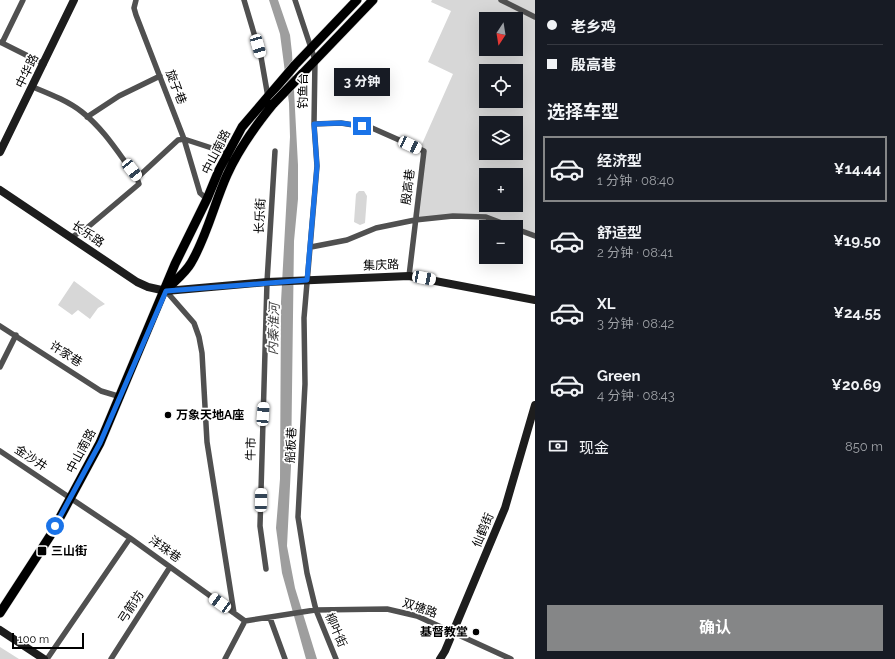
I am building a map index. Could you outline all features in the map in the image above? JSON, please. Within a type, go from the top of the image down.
[{"type":"main road","name":"中华路","points":[[0,152],[33,87],[74,0]]},
{"type":"main road","points":[[271,100],[295,65],[357,0]]},
{"type":"main road","points":[[271,100],[302,74],[373,0]]},
{"type":"main road","name":"中山南路","points":[[0,613],[50,536],[100,443],[166,291],[175,264],[207,199],[227,153],[242,127],[271,100]]},
{"type":"main road","name":"中山南路","points":[[166,291],[191,264],[210,221],[227,175],[236,157],[271,100]]},
{"type":"main road","name":"长乐路","points":[[0,190],[137,282],[148,287],[166,291]]},
{"type":"main road","name":"集庆路","points":[[267,282],[409,276],[535,300]]},
{"type":"main road","points":[[166,291],[267,282]]},
{"type":"main road","name":"仙鹤街","points":[[440,659],[453,632],[505,508],[535,405]]},
{"type":"main road","points":[[0,630],[46,659]]},
{"type":"street","points":[[23,0],[1,42],[44,64]]},
{"type":"street","name":"旋子巷","points":[[136,0],[134,8],[136,15],[184,139],[200,193],[207,199]]},
{"type":"street","points":[[244,0],[261,58],[271,100]]},
{"type":"street","name":"钓鱼台","points":[[295,0],[315,60],[314,124],[317,166],[307,280]]},
{"type":"street","points":[[502,0],[535,17]]},
{"type":"street","points":[[87,117],[118,96],[160,76]]},
{"type":"street","points":[[33,87],[69,103],[87,117],[118,151],[138,178],[139,184],[88,227],[72,238]]},
{"type":"street","name":"殷高巷","points":[[314,124],[341,123],[372,128],[424,151],[409,276]]},
{"type":"street","points":[[138,178],[178,140],[184,139],[227,153]]},
{"type":"street","name":"长乐街","points":[[267,282],[275,151]]},
{"type":"street","name":"殷高巷","points":[[311,247],[347,240],[376,228],[415,220],[453,216],[486,217],[494,220]]},
{"type":"street","points":[[523,232],[535,236]]},
{"type":"street","name":"船板巷","points":[[307,280],[298,517],[307,573],[315,610]]},
{"type":"street","name":"牛市","points":[[266,569],[260,526],[267,282]]},
{"type":"street","points":[[166,291],[194,323],[200,341],[207,442],[234,613]]},
{"type":"street","name":"许家巷","points":[[0,326],[101,391],[121,397]]},
{"type":"street","points":[[0,367],[16,335]]},
{"type":"street","name":"金沙井","points":[[0,451],[70,497]]},
{"type":"street","name":"洋珠巷","points":[[70,497],[130,538],[245,621]]},
{"type":"street","points":[[46,659],[130,538]]},
{"type":"street","name":"弓箭坊","points":[[111,659],[170,567]]},
{"type":"street","name":"双塘路","points":[[270,618],[315,610],[387,609],[417,616],[511,659]]},
{"type":"street","name":"柳叶街","points":[[315,610],[336,659]]},
{"type":"street","points":[[225,659],[245,621],[270,618],[285,659]]},
{"type":"shaded area","points":[[269,0],[278,0],[290,35],[298,165],[298,199],[294,241],[291,466],[287,546],[295,588],[317,659],[306,659],[282,573],[276,528],[280,479],[281,302],[290,137],[289,103],[280,34]]},
{"type":"shaded area","points":[[432,0],[535,0],[535,233],[523,229],[523,220],[495,220],[486,217],[413,217],[422,144],[453,74],[428,62],[451,11],[431,2]]},
{"type":"shaded area","points":[[359,191],[364,191],[367,196],[365,223],[360,225],[354,222],[356,194]]},
{"type":"shaded area","points":[[74,281],[105,304],[98,308],[90,319],[78,310],[72,315],[58,305]]},
{"type":"shaded area","points":[[0,647],[19,659],[0,659]]},
{"type":"place","name":"万象天地A座","points":[[168,415]]},
{"type":"place","name":"三山街","points":[[42,551]]},
{"type":"place","name":"基督教堂","points":[[476,632]]},
{"type":"route","points":[[55,526],[100,443],[118,405],[166,291],[307,280],[317,166],[314,124],[341,123],[362,126]]},
{"type":"water label","name":"内秦淮河","points":[[273,329]]}]
